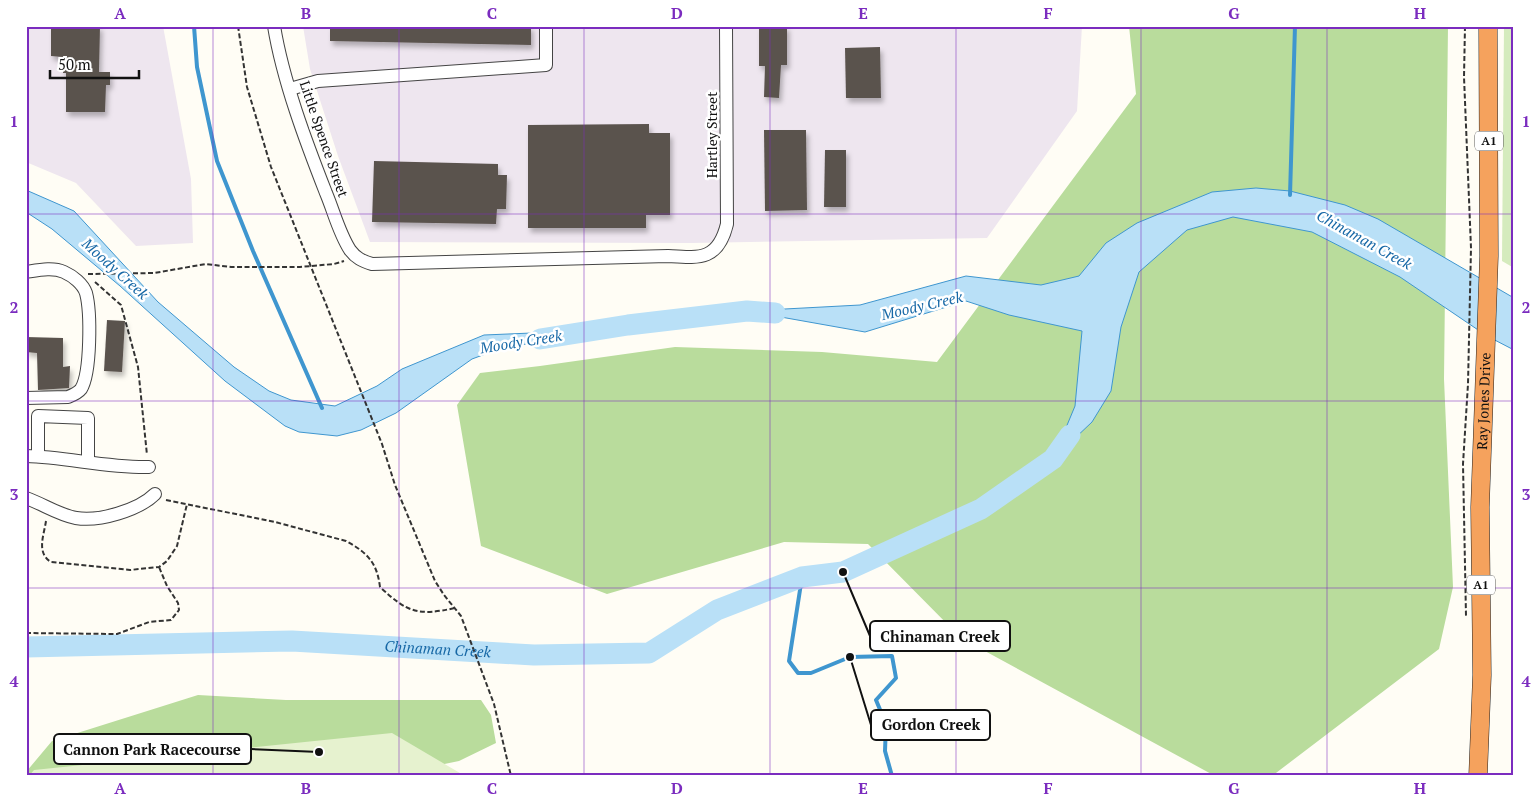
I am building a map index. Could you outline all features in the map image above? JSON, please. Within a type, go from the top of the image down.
[{"type":"highway","name":"Ray Jones Drive","points":[[1478,776],[1482,675],[1480,507],[1489,256],[1488,26]]},
{"type":"street","name":"Little Spence Street","points":[[274,26],[278,48],[308,148],[342,234],[355,255]]},
{"type":"street","points":[[290,89],[318,81],[546,65],[546,26]]},
{"type":"street","name":"Hartley Street","points":[[355,255],[363,261],[372,264],[668,256],[695,258],[706,255],[720,243],[728,224],[726,26]]},
{"type":"street","points":[[26,272],[49,269],[58,270],[71,276],[81,285],[85,292],[89,315],[88,359],[81,388],[68,397],[26,398]]},
{"type":"street","points":[[88,462],[88,418],[38,416],[32,456],[125,468],[149,467]]},
{"type":"street","points":[[26,498],[49,509],[77,518],[94,518],[137,507],[144,504],[155,494]]},
{"type":"path","points":[[238,26],[247,87],[271,168],[382,444],[395,485],[435,581],[461,616],[484,682],[494,704],[511,776]]},
{"type":"path","points":[[1465,26],[1464,77],[1471,248],[1468,384]]},
{"type":"path","points":[[149,467],[138,366],[121,305],[86,274],[154,273],[206,264],[252,268],[311,266],[340,262],[355,255]]},
{"type":"path","points":[[155,494],[161,498],[275,522],[346,541],[368,556],[378,572],[380,587],[406,608],[429,612],[455,608]]},
{"type":"path","points":[[49,509],[42,552],[45,558],[51,562],[130,570],[159,567],[167,561],[177,546],[187,504]]},
{"type":"path","points":[[26,634],[117,634],[150,622],[170,620],[179,610],[178,603],[167,586],[159,567]]},
{"type":"shaded area","points":[[26,26],[163,26],[191,179],[193,243],[136,246],[76,183],[26,162]]},
{"type":"shaded area","points":[[303,26],[1082,26],[1077,111],[987,238],[691,243],[370,242],[338,156],[310,69]]},
{"type":"green space","points":[[1129,26],[1448,26],[1444,379],[1453,587],[1439,649],[1272,776],[1215,776],[961,638],[868,544],[784,542],[607,594],[481,546],[457,405],[480,373],[675,347],[822,352],[937,362],[1136,94]]},
{"type":"green space","points":[[1504,26],[1514,26],[1514,268],[1502,261]]},
{"type":"green space","points":[[198,695],[286,700],[481,700],[491,715],[496,743],[459,761],[386,776],[26,776],[26,772],[52,741]]},
{"type":"green space","points":[[392,733],[465,776],[29,776],[34,770]]},
{"type":"water","points":[[1256,188],[1290,191],[1345,205],[1378,219],[1514,298],[1514,350],[1487,336],[1400,277],[1312,232],[1233,217],[1187,230],[1139,272],[1121,327],[1111,391],[1092,422],[1053,459],[1075,406],[1082,331],[1009,315],[966,301],[865,332],[747,311],[860,305],[966,276],[1041,285],[1079,276],[1106,243],[1137,223],[1212,192]]},
{"type":"water","points":[[26,190],[74,211],[158,302],[234,367],[269,391],[291,400],[335,406],[377,386],[402,369],[484,335],[556,332],[569,334],[491,352],[472,359],[396,413],[361,430],[337,436],[299,432],[285,426],[225,381],[120,286],[52,229],[26,212]]},
{"type":"building","points":[[51,26],[100,26],[99,72],[110,72],[110,85],[106,85],[105,112],[66,112],[66,73],[63,73],[63,57],[51,56]]},
{"type":"building","points":[[330,26],[531,26],[531,45],[330,41]]},
{"type":"building","points":[[759,26],[787,26],[787,65],[781,65],[779,98],[764,97],[765,66],[759,66]]},
{"type":"building","points":[[880,47],[881,98],[846,98],[845,48]]},
{"type":"building","points":[[649,124],[649,133],[670,133],[670,215],[646,215],[646,228],[528,228],[528,125]]},
{"type":"building","points":[[764,130],[806,130],[807,210],[765,211]]},
{"type":"building","points":[[825,150],[846,150],[846,207],[824,207]]},
{"type":"building","points":[[374,161],[498,164],[498,175],[507,175],[506,209],[497,209],[496,224],[372,222]]},
{"type":"building","points":[[107,320],[125,321],[122,372],[104,371]]},
{"type":"building","points":[[26,337],[63,338],[63,367],[70,366],[69,388],[38,390],[37,353],[26,352]]},
{"type":"waterway","points":[[194,26],[197,67],[217,161],[253,251],[322,408]]},
{"type":"waterway","points":[[1290,195],[1295,26]]},
{"type":"waterway","name":"Moody Creek","points":[[540,339],[628,325],[747,311],[775,313]]},
{"type":"waterway","name":"Chinaman Creek","points":[[26,647],[292,641],[534,655],[649,653],[717,610],[802,577],[843,572],[981,509],[1053,459],[1070,435]]},
{"type":"waterway","points":[[802,577],[789,661],[798,673],[811,673],[850,657],[892,656],[896,678],[876,700],[886,724],[885,751],[892,776]]},
{"type":"place","name":"Chinaman Creek","points":[[843,572]]},
{"type":"place","name":"Gordon Creek","points":[[850,657]]},
{"type":"place","name":"Cannon Park Racecourse","points":[[319,752]]}]
